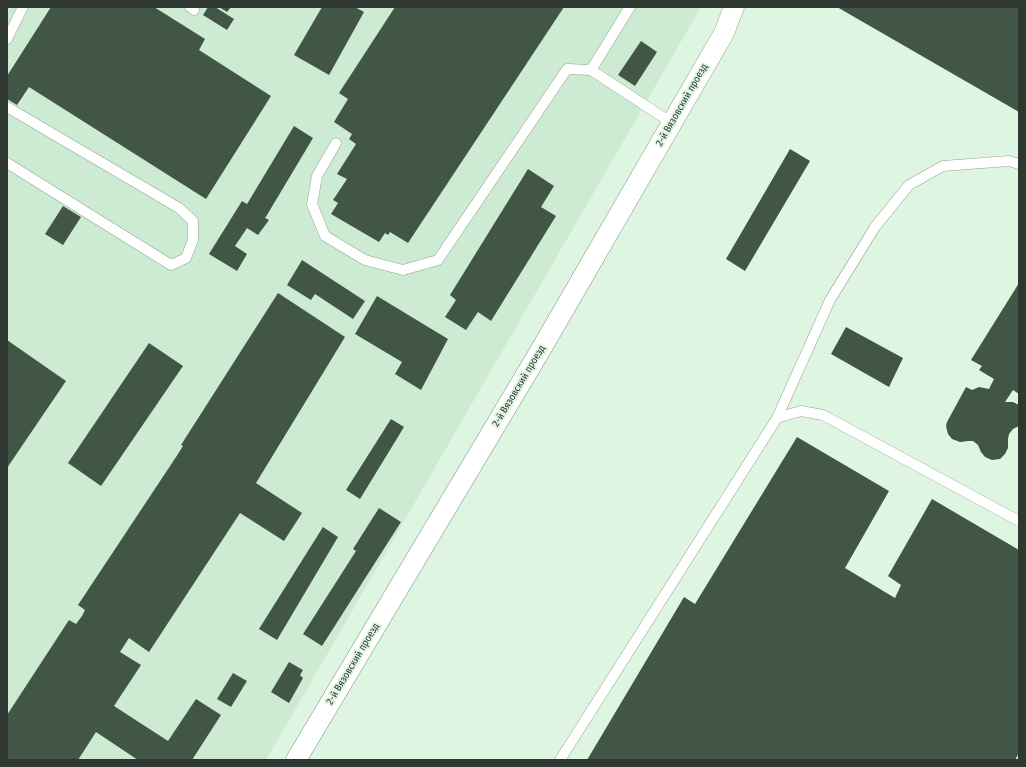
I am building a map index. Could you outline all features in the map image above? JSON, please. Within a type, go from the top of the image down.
[{"type":"street","name":"2-й Вязовский проезд","points":[[296,760],[540,351],[724,33],[734,7]]},
{"type":"lane","points":[[7,39],[23,7]]},
{"type":"lane","points":[[591,70],[630,7]]},
{"type":"lane","points":[[336,143],[317,176],[312,204],[325,236],[364,260],[403,270],[438,260],[567,69],[591,70],[672,123]]},
{"type":"lane","points":[[7,107],[179,208],[193,221],[193,240],[186,258],[171,265],[7,163]]},
{"type":"lane","points":[[560,760],[778,418],[830,300],[875,227],[909,185],[944,166],[1009,161],[1019,164]]},
{"type":"lane","points":[[778,418],[801,411],[823,415],[1019,521]]},
{"type":"shaded area","points":[[7,7],[701,7],[266,760],[7,760]]},
{"type":"building","points":[[51,7],[154,7],[205,39],[199,50],[271,96],[206,199],[29,87],[17,105],[7,99],[7,76]]},
{"type":"building","points":[[208,7],[215,7],[234,19],[227,30],[203,15]]},
{"type":"building","points":[[219,7],[231,7],[227,12]]},
{"type":"building","points":[[322,7],[355,7],[364,12],[329,75],[294,55]]},
{"type":"building","points":[[395,7],[564,7],[408,243],[390,232],[388,235],[385,233],[379,242],[331,214],[338,203],[333,200],[347,179],[337,174],[356,144],[349,139],[352,134],[334,122],[348,99],[339,93]]},
{"type":"building","points":[[837,7],[1019,7],[1019,112]]},
{"type":"building","points":[[641,41],[657,52],[635,86],[618,75]]},
{"type":"building","points":[[294,126],[313,138],[265,218],[269,220],[258,235],[247,228],[235,246],[247,254],[237,271],[209,254],[242,201],[247,204]]},
{"type":"building","points":[[790,149],[810,161],[745,271],[726,259]]},
{"type":"building","points":[[528,169],[554,186],[541,207],[556,216],[491,321],[478,312],[466,330],[445,317],[456,300],[450,295]]},
{"type":"building","points":[[63,206],[81,217],[63,245],[45,234]]},
{"type":"building","points":[[302,260],[365,301],[353,319],[315,294],[311,300],[287,285]]},
{"type":"building","points":[[1019,283],[1019,394],[1013,390],[1005,402],[1013,402],[1019,405],[1019,426],[1013,429],[1009,434],[1008,448],[1005,454],[1000,459],[992,460],[985,457],[978,445],[973,441],[960,442],[952,439],[948,434],[946,426],[966,387],[972,390],[979,387],[989,389],[994,379],[979,370],[982,366],[971,360]]},
{"type":"building","points":[[278,293],[345,337],[256,483],[302,513],[284,541],[240,513],[149,652],[129,638],[120,652],[141,665],[114,706],[168,741],[196,699],[221,715],[192,760],[138,760],[96,732],[78,760],[7,760],[7,715],[69,620],[76,624],[82,616],[85,610],[78,605],[178,454],[183,446],[181,445]]},
{"type":"building","points":[[377,296],[448,339],[421,390],[395,374],[402,362],[355,334]]},
{"type":"building","points":[[846,327],[903,358],[889,387],[831,354]]},
{"type":"building","points":[[7,340],[66,381],[7,468]]},
{"type":"building","points":[[149,343],[183,366],[101,486],[68,463]]},
{"type":"building","points":[[391,419],[404,427],[360,499],[346,490]]},
{"type":"building","points":[[797,437],[889,491],[845,568],[895,598],[901,585],[888,576],[932,499],[1019,550],[1019,753],[1015,760],[587,760],[684,597],[695,604]]},
{"type":"building","points":[[379,508],[401,522],[322,646],[303,634],[356,551],[353,549]]},
{"type":"building","points":[[323,527],[338,537],[277,640],[259,629]]},
{"type":"building","points":[[289,662],[303,670],[300,675],[303,678],[289,703],[271,692]]},
{"type":"building","points":[[233,673],[247,681],[231,707],[217,699]]}]
